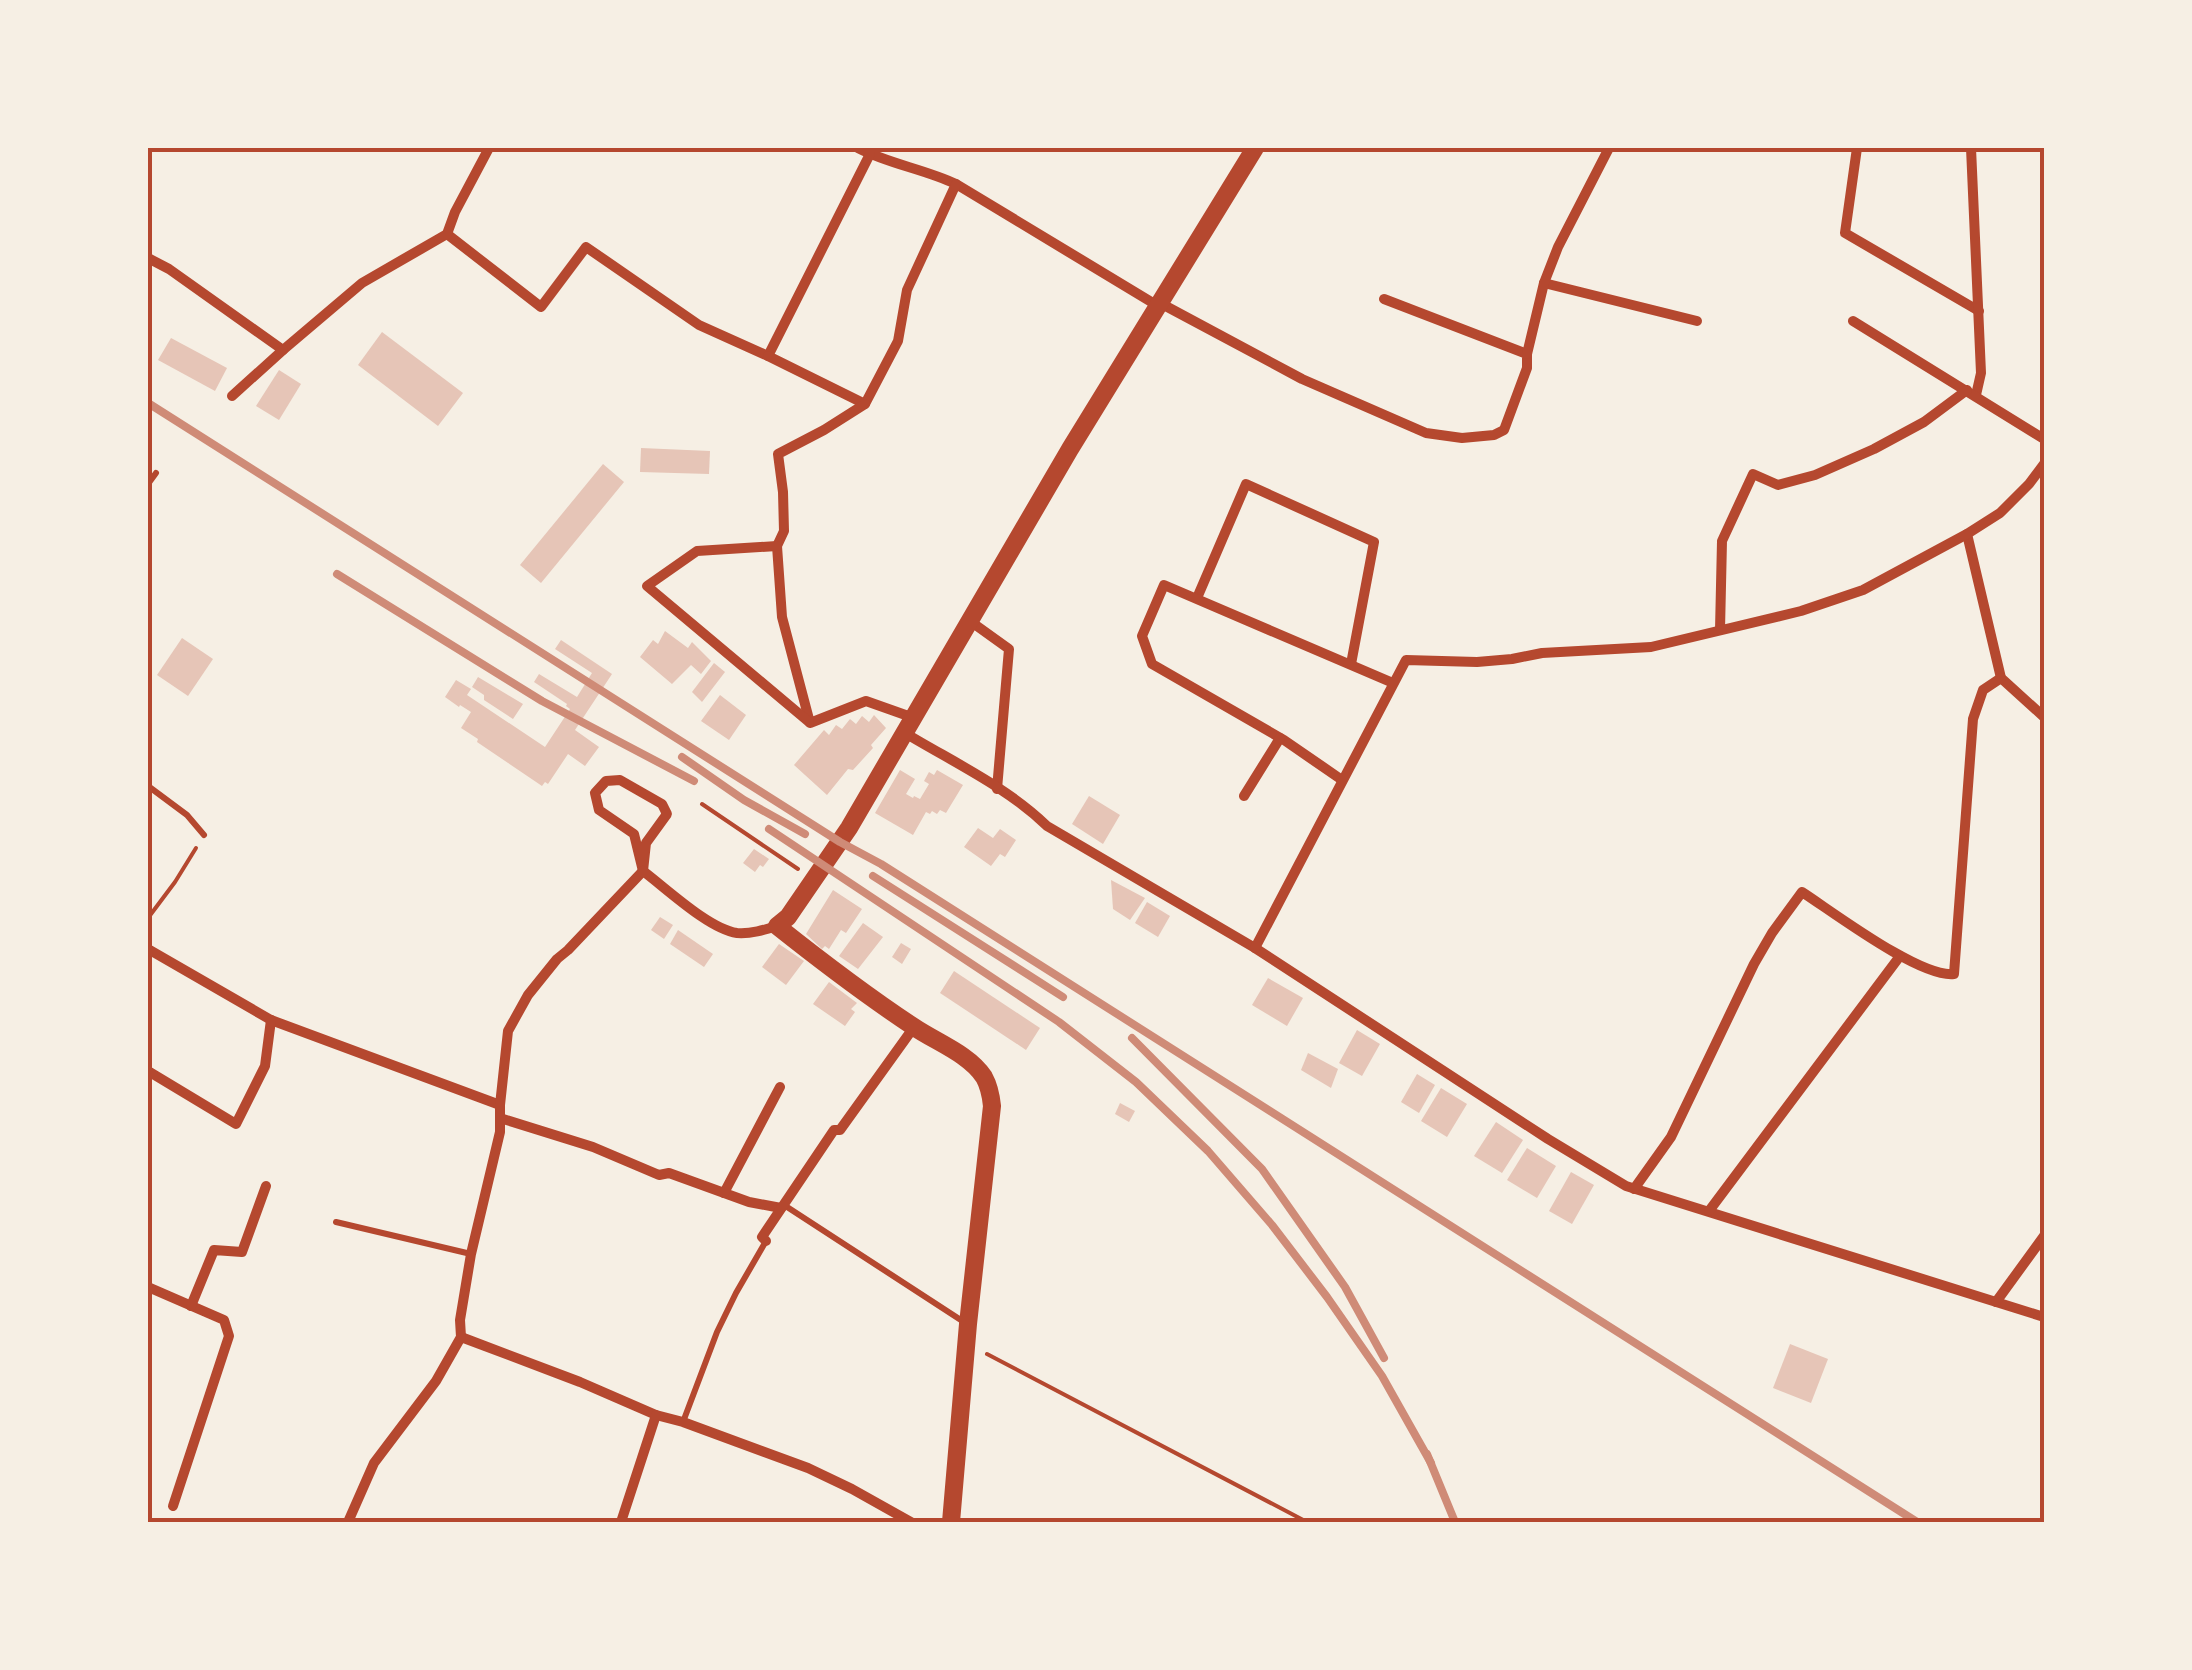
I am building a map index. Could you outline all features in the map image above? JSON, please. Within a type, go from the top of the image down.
[{"type":"main road","points":[[950,1522],[992,1106],[990,1092],[984,1077],[972,1064],[914,1027],[777,926],[815,880],[1254,148]]},
{"type":"street","points":[[232,396],[362,283],[447,234],[489,148]]},
{"type":"street","points":[[858,148],[956,184],[1159,304],[1314,385],[1426,434],[1462,438],[1494,435],[1504,430],[1527,368],[1544,283],[1564,233],[1609,148]]},
{"type":"street","points":[[1858,148],[1845,234],[1979,311]]},
{"type":"street","points":[[1720,630],[1722,541],[1753,474],[1778,485],[1814,475],[1874,449],[1971,393],[1981,372],[1971,148]]},
{"type":"street","points":[[768,356],[870,154]]},
{"type":"street","points":[[810,723],[782,618],[777,546],[784,532],[778,454],[866,404],[898,342],[907,290],[956,184]]},
{"type":"street","points":[[447,234],[541,306],[586,248],[699,325],[866,404]]},
{"type":"street","points":[[148,258],[283,350]]},
{"type":"street","points":[[1544,283],[1697,322]]},
{"type":"street","points":[[1384,299],[1527,354]]},
{"type":"street","points":[[1853,321],[2044,439]]},
{"type":"street","points":[[1255,948],[1406,660],[1477,662],[1542,653],[1652,646],[1802,611],[1862,590],[1967,534],[2000,513],[2044,464]]},
{"type":"street","points":[[1196,598],[1246,484],[1374,542],[1351,664]]},
{"type":"street","points":[[1967,534],[2001,678],[2044,716]]},
{"type":"street","points":[[777,546],[697,551],[648,586],[810,723]]},
{"type":"street","points":[[1342,780],[1280,738],[1152,664],[1142,636],[1164,585],[1393,682]]},
{"type":"street","points":[[970,621],[1009,649],[997,788]]},
{"type":"street","points":[[1634,1189],[1670,1136],[1754,964],[1802,892],[1900,956],[1944,975],[1954,974],[1972,719],[1982,690],[2001,678]]},
{"type":"street","points":[[810,723],[866,701],[909,726],[1048,826],[1255,948],[1548,1139],[1634,1189],[2044,1317]]},
{"type":"street","points":[[1244,796],[1280,738]]},
{"type":"street","points":[[348,1522],[374,1463],[436,1382],[462,1337],[460,1320],[471,1254],[500,1132],[508,1031],[528,995],[557,959],[644,871],[646,843],[667,814],[662,804],[620,780],[606,781],[596,793],[599,810],[634,834],[644,871],[718,928],[739,933],[777,926]]},
{"type":"street","points":[[148,949],[271,1020],[500,1111],[555,1137],[593,1146],[659,1175],[669,1173],[724,1193],[782,1207]]},
{"type":"street","points":[[1708,1211],[1900,956]]},
{"type":"street","points":[[148,1071],[236,1124],[264,1066],[271,1020]]},
{"type":"street","points":[[766,1242],[762,1237],[834,1130],[840,1130],[914,1027]]},
{"type":"street","points":[[724,1193],[780,1087]]},
{"type":"street","points":[[191,1306],[214,1250],[242,1252],[266,1186]]},
{"type":"street","points":[[1996,1302],[2044,1236]]},
{"type":"street","points":[[148,1287],[224,1320],[229,1336],[173,1506]]},
{"type":"street","points":[[462,1337],[656,1415],[808,1468],[910,1522]]},
{"type":"street","points":[[621,1522],[656,1415]]},
{"type":"lane","points":[[148,484],[156,473]]},
{"type":"lane","points":[[148,786],[187,816],[204,835]]},
{"type":"lane","points":[[782,1207],[967,1332]]},
{"type":"lane","points":[[336,1222],[471,1254]]},
{"type":"lane","points":[[683,1422],[717,1332],[766,1242]]},
{"type":"path","points":[[702,804],[815,880]]},
{"type":"path","points":[[148,918],[204,835]]},
{"type":"path","points":[[967,1332],[995,1359],[1307,1522]]},
{"type":"building","points":[[382,332],[463,393],[438,426],[358,365]]},
{"type":"building","points":[[171,338],[227,368],[215,391],[158,360]]},
{"type":"building","points":[[279,370],[301,384],[279,420],[256,406]]},
{"type":"building","points":[[641,448],[710,451],[709,474],[640,472]]},
{"type":"building","points":[[603,464],[624,482],[541,583],[520,565]]},
{"type":"building","points":[[665,631],[688,648],[692,642],[711,661],[701,674],[691,665],[672,684],[640,657],[653,640],[658,644]]},
{"type":"building","points":[[182,638],[213,659],[188,696],[157,675]]},
{"type":"building","points":[[561,640],[612,674],[575,730],[599,747],[585,766],[568,754],[548,784],[542,786],[461,728],[471,712],[445,697],[456,680],[471,689],[467,695],[545,747],[570,709],[534,682],[539,674],[577,697],[592,673],[555,649]]},
{"type":"building","points":[[714,663],[725,672],[702,702],[692,692]]},
{"type":"building","points":[[478,677],[523,704],[513,719],[472,687]]},
{"type":"building","points":[[720,695],[746,715],[729,740],[701,721]]},
{"type":"building","points":[[874,715],[886,728],[871,745],[873,748],[853,770],[848,769],[827,795],[794,765],[824,730],[829,735],[836,725],[842,729],[850,719],[856,724],[862,716],[869,722]]},
{"type":"building","points":[[900,770],[915,779],[906,794],[913,798],[920,799],[929,784],[924,781],[929,772],[934,775],[937,770],[963,785],[946,813],[926,812],[913,835],[875,813]]},
{"type":"building","points":[[1089,796],[1120,815],[1103,844],[1072,824]]},
{"type":"building","points":[[978,828],[993,838],[1000,829],[1016,840],[1005,857],[1000,854],[991,866],[964,847]]},
{"type":"building","points":[[754,849],[769,859],[755,872],[743,863]]},
{"type":"building","points":[[1111,880],[1145,898],[1130,920],[1113,909]]},
{"type":"building","points":[[833,890],[862,909],[846,933],[841,930],[829,949],[822,949],[806,934]]},
{"type":"building","points":[[1147,902],[1170,916],[1158,937],[1135,923]]},
{"type":"building","points":[[660,917],[673,925],[664,939],[651,930]]},
{"type":"building","points":[[863,923],[883,937],[858,969],[839,956]]},
{"type":"building","points":[[678,930],[713,954],[704,967],[670,944]]},
{"type":"building","points":[[901,943],[911,949],[902,964],[892,957]]},
{"type":"building","points":[[779,944],[804,961],[786,985],[762,967]]},
{"type":"building","points":[[954,971],[1040,1028],[1026,1050],[940,993]]},
{"type":"building","points":[[1268,978],[1303,998],[1287,1026],[1252,1005]]},
{"type":"building","points":[[829,982],[857,1003],[845,1026],[813,1004]]},
{"type":"building","points":[[1357,1030],[1380,1044],[1362,1076],[1339,1063]]},
{"type":"building","points":[[1308,1053],[1338,1069],[1331,1088],[1301,1070]]},
{"type":"building","points":[[1417,1074],[1435,1085],[1419,1113],[1401,1102]]},
{"type":"building","points":[[1441,1088],[1467,1104],[1447,1137],[1421,1121]]},
{"type":"building","points":[[1120,1103],[1135,1111],[1129,1122],[1115,1114]]},
{"type":"building","points":[[1496,1122],[1523,1140],[1502,1173],[1474,1156]]},
{"type":"building","points":[[1527,1148],[1556,1166],[1537,1198],[1507,1180]]},
{"type":"building","points":[[1571,1172],[1594,1185],[1572,1224],[1549,1211]]},
{"type":"building","points":[[1790,1344],[1828,1359],[1811,1403],[1773,1388]]},
{"type":"railway","points":[[148,403],[1917,1522]]},
{"type":"railway","points":[[337,574],[542,701],[694,781]]},
{"type":"railway","points":[[682,757],[744,800],[805,834]]},
{"type":"railway","points":[[769,829],[1059,1022],[1136,1082],[1208,1151],[1272,1225],[1382,1376],[1431,1463]]},
{"type":"railway","points":[[873,876],[1063,997]]},
{"type":"railway","points":[[1132,1038],[1262,1169],[1345,1287],[1384,1358]]},
{"type":"railway","points":[[1427,1454],[1455,1522]]}]
